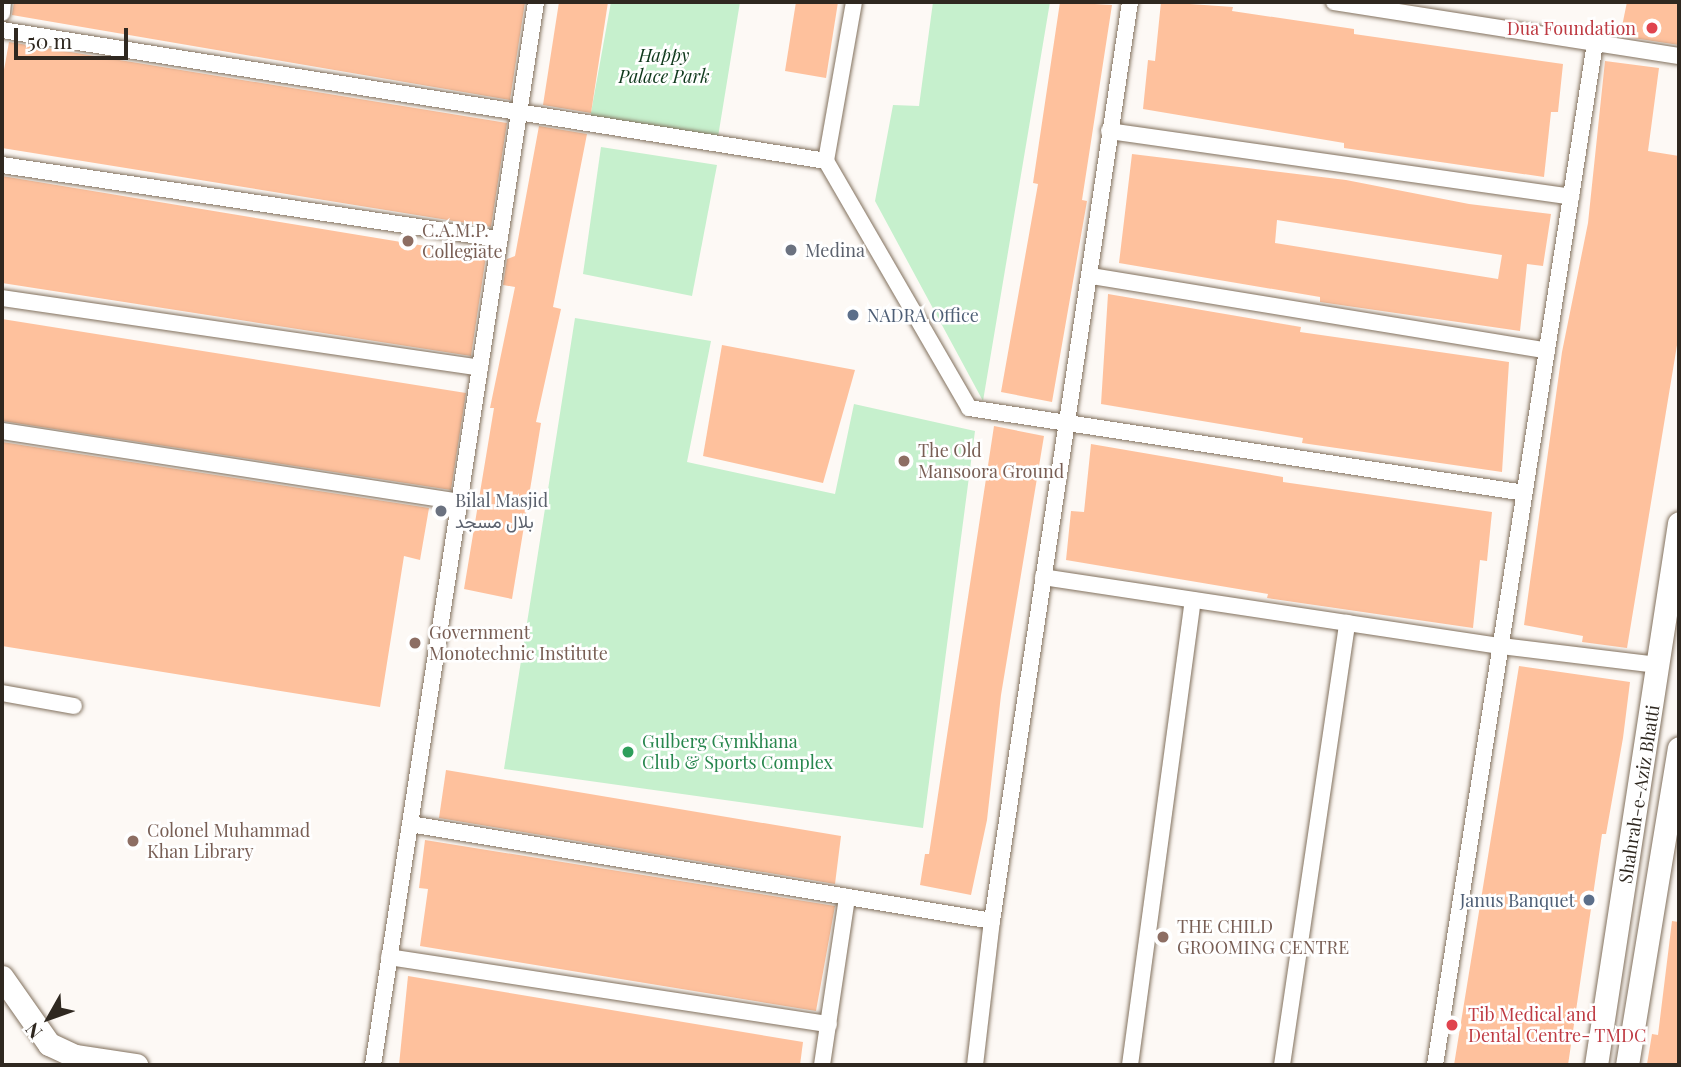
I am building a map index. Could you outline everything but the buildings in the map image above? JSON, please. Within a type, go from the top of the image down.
[{"type":"main road","name":"Shahrah-e-Aziz Bhatti","points":[[1596,1065],[1679,523]]},
{"type":"main road","name":"Shahrah-e-Aziz Bhatti","points":[[1627,1065],[1679,748]]},
{"type":"main road","points":[[2,977],[62,1059],[136,1065]]},
{"type":"street","points":[[2,13],[3,2]]},
{"type":"street","points":[[373,1065],[536,2]]},
{"type":"street","points":[[853,2],[826,161],[969,408],[1065,425],[1525,493]]},
{"type":"street","points":[[975,1065],[992,921],[1042,577],[1091,276],[1109,131],[1130,2]]},
{"type":"street","points":[[1334,2],[1375,5],[1679,56]]},
{"type":"street","points":[[2,30],[519,110],[826,161]]},
{"type":"street","points":[[1435,1065],[1595,43]]},
{"type":"street","points":[[1109,131],[1570,197]]},
{"type":"street","points":[[2,165],[499,239]]},
{"type":"street","points":[[1091,276],[1547,351]]},
{"type":"street","points":[[2,298],[480,368]]},
{"type":"street","points":[[2,431],[459,502]]},
{"type":"street","points":[[1042,577],[1501,646],[1658,665]]},
{"type":"street","points":[[1130,1065],[1193,600]]},
{"type":"street","points":[[1282,1065],[1348,623]]},
{"type":"street","points":[[2,693],[74,706]]},
{"type":"street","points":[[410,824],[992,921]]},
{"type":"street","points":[[822,1065],[848,897]]},
{"type":"street","points":[[389,957],[829,1024]]},
{"type":"green space","name":"Happy Palace Park","points":[[611,2],[740,2],[717,143],[590,118]]},
{"type":"green space","points":[[933,2],[1050,2],[983,401],[875,201],[893,105],[919,106]]},
{"type":"green space","points":[[601,147],[717,165],[692,296],[583,274]]},
{"type":"green space","points":[[575,318],[711,341],[687,462],[835,494],[854,404],[975,431],[923,828],[504,769]]},
{"type":"place","name":"Dua Foundation","points":[[1652,28]]},
{"type":"place","name":"C.A.M.P. Collegiate","points":[[408,241]]},
{"type":"place","name":"Medina","points":[[791,250]]},
{"type":"place","name":"NADRA Office","points":[[853,315]]},
{"type":"place","name":"The Old Mansoora Ground","points":[[904,461]]},
{"type":"place","name":"Bilal Masjid بلال مسجد","points":[[441,511]]},
{"type":"place","name":"Government Monotechnic Institute","points":[[415,643]]},
{"type":"place","name":"Gulberg Gymkhana Club & Sports Complex","points":[[628,752]]},
{"type":"place","name":"Colonel Muhammad Khan Library","points":[[133,841]]},
{"type":"place","name":"Janus Banquet","points":[[1589,900]]},
{"type":"place","name":"THE CHILD GROOMING CENTRE","points":[[1163,937]]},
{"type":"place","name":"Tib Medical and Dental Centre- TMDC","points":[[1452,1025]]}]
